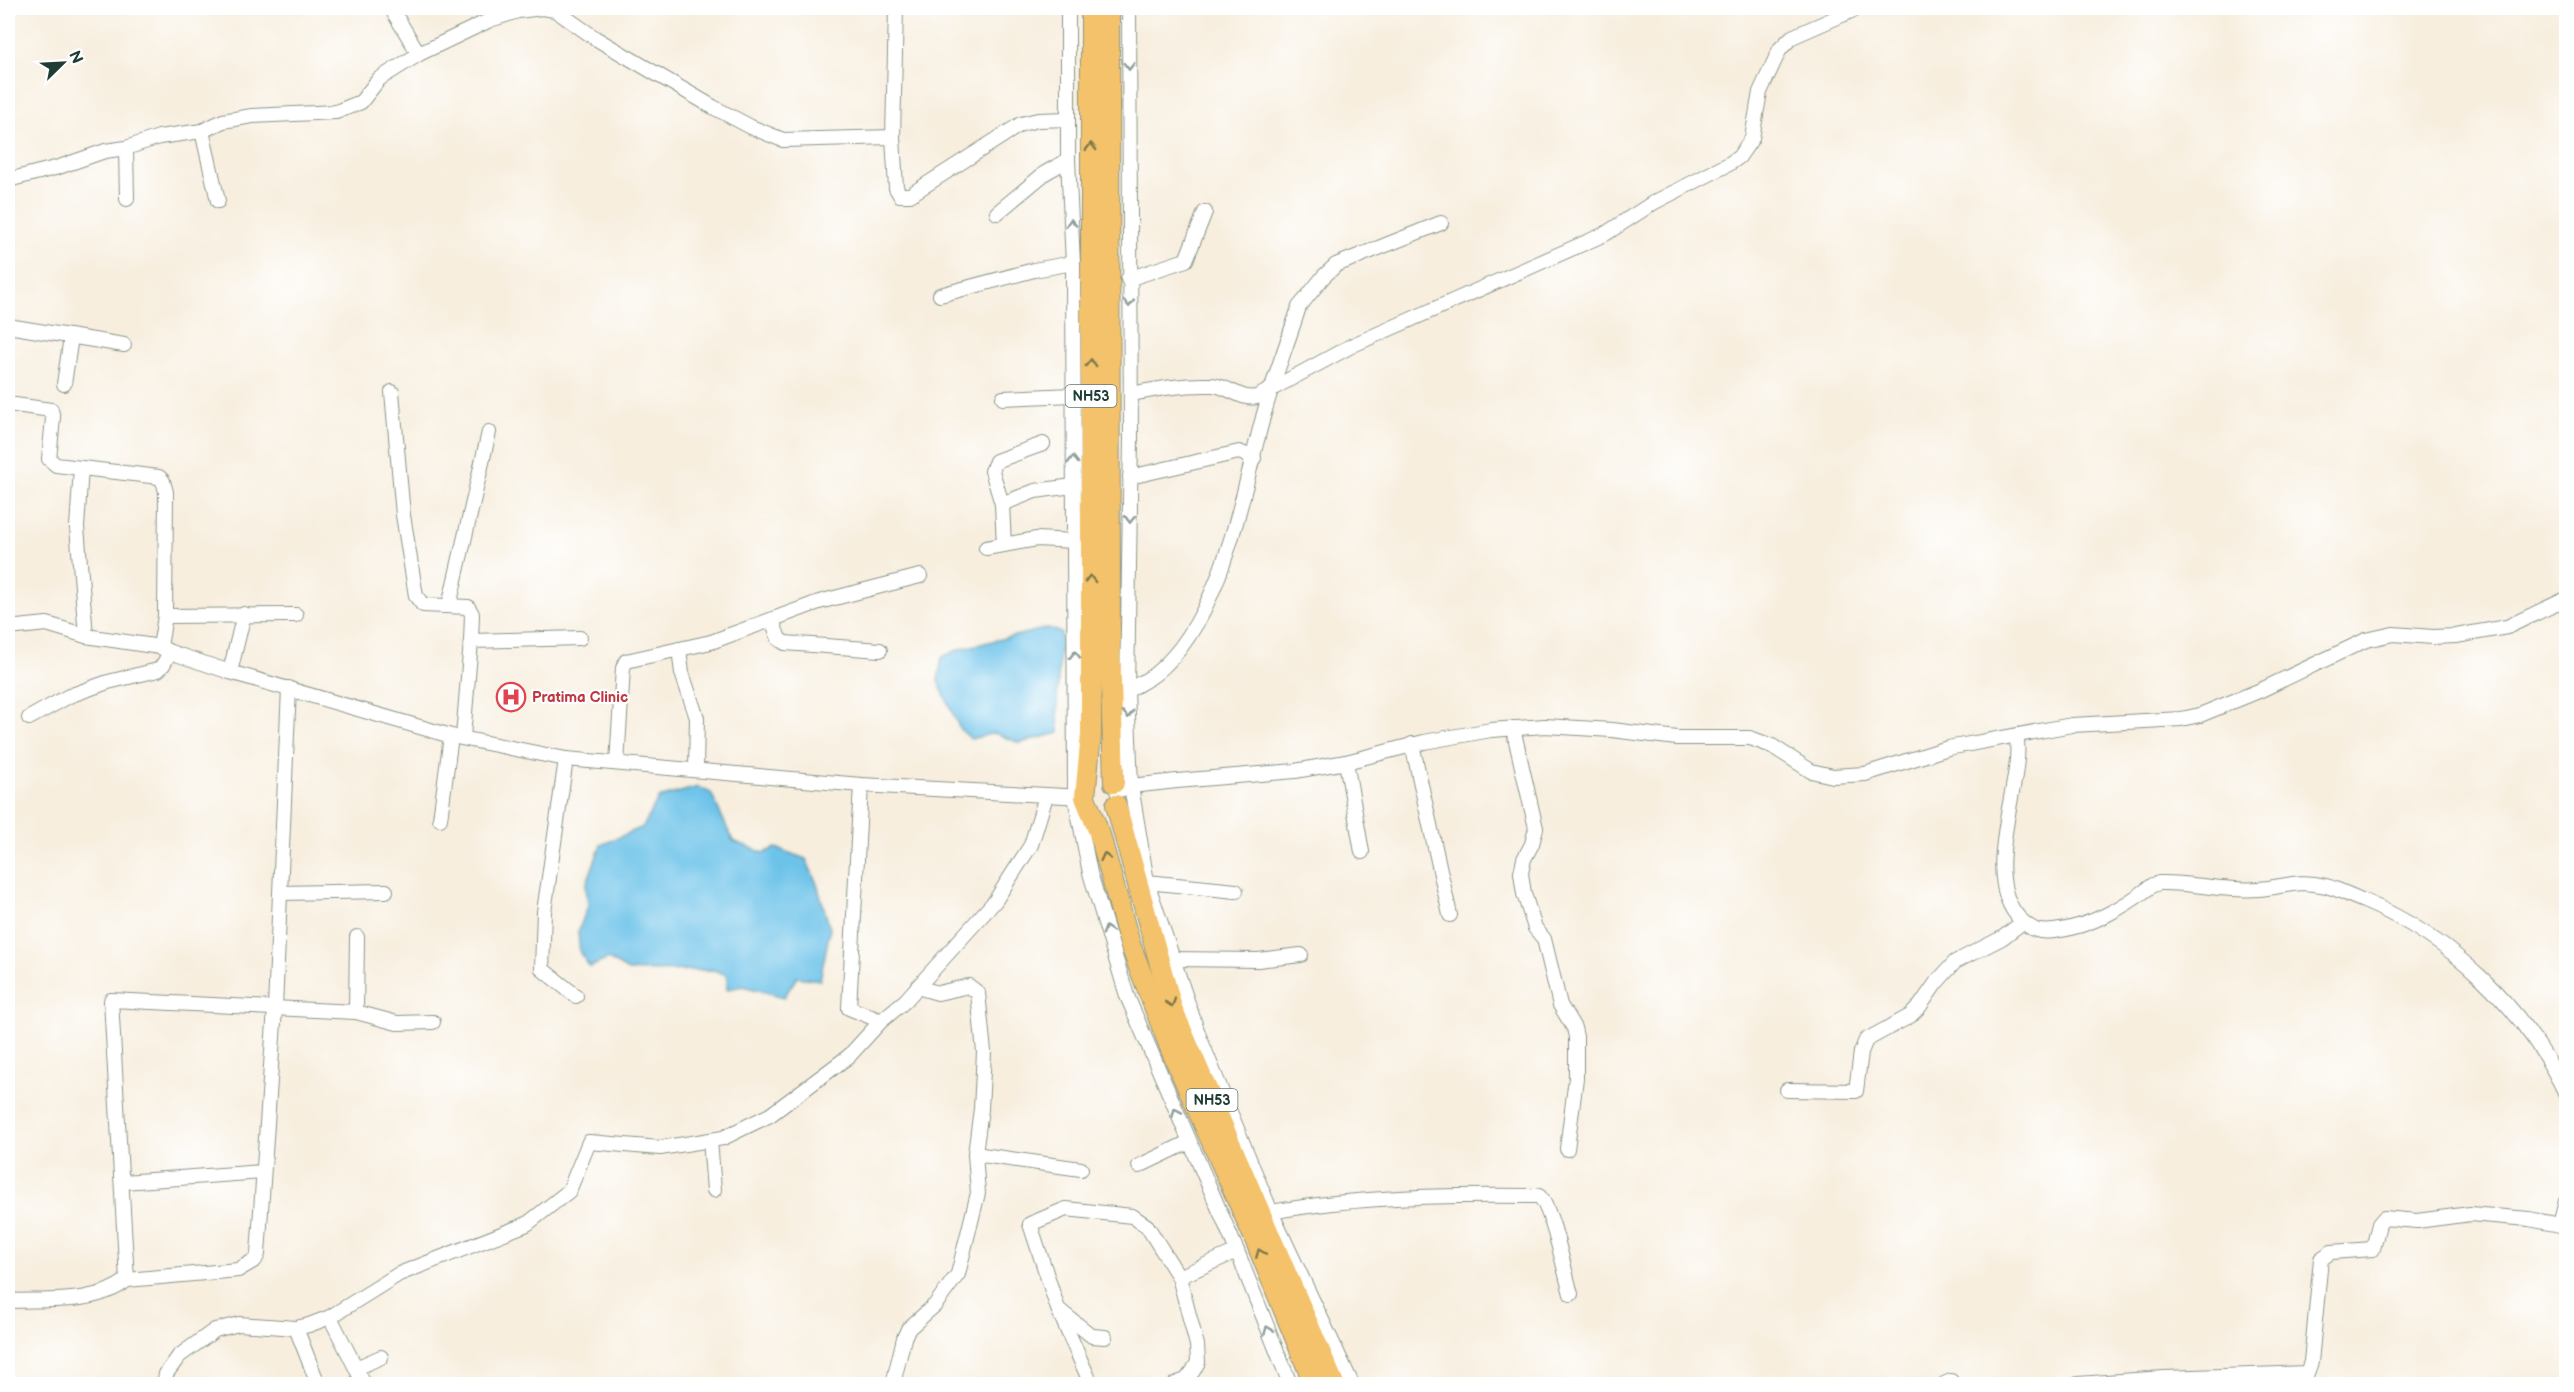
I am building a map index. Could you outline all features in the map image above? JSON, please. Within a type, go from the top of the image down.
[{"type":"highway","name":"NH53","points":[[1091,8],[1091,735],[1085,797],[1130,945],[1172,1050],[1254,1237],[1314,1384]]},
{"type":"highway","name":"NH53","points":[[1109,8],[1110,648],[1119,792],[1172,1008],[1334,1384]]},
{"type":"highway","points":[[1102,779],[1119,792],[1106,812],[1085,797],[1102,779]]},
{"type":"street","points":[[896,8],[893,137],[896,188],[900,195],[910,195],[1021,124],[1038,120],[1068,119]]},
{"type":"street","points":[[1068,8],[1068,160],[1073,262],[1074,541],[1090,873],[1127,996],[1238,1251],[1290,1384]]},
{"type":"street","points":[[1129,8],[1130,477],[1127,691],[1119,792],[1199,1036],[1272,1212],[1352,1384]]},
{"type":"street","points":[[1131,394],[1167,388],[1214,385],[1240,398],[1250,399],[1270,391],[1344,349],[1605,234],[1653,203],[1739,157],[1752,138],[1760,92],[1770,66],[1780,49],[1792,37],[1858,8]]},
{"type":"street","points":[[394,9],[419,54]]},
{"type":"street","points":[[8,180],[159,137],[202,131],[223,121],[252,116],[336,112],[361,102],[379,79],[390,70],[419,54],[490,20],[530,9],[555,10],[595,38],[713,107],[751,127],[783,140],[893,137]]},
{"type":"street","points":[[202,131],[218,201]]},
{"type":"street","points":[[126,148],[127,199]]},
{"type":"street","points":[[997,213],[1045,173],[1068,160]]},
{"type":"street","points":[[1128,279],[1186,260],[1205,212]]},
{"type":"street","points":[[1127,691],[1155,674],[1194,628],[1229,546],[1270,391],[1299,307],[1330,270],[1348,259],[1441,223]]},
{"type":"street","points":[[940,295],[1073,262]]},
{"type":"street","points":[[8,326],[56,332],[124,345]]},
{"type":"street","points":[[64,384],[71,336]]},
{"type":"street","points":[[392,392],[403,515],[416,596],[423,605],[464,605],[472,614],[471,641],[457,737],[440,819]]},
{"type":"street","points":[[1003,398],[1073,395]]},
{"type":"street","points":[[8,404],[51,410],[53,418],[50,459],[56,465],[159,477],[163,481],[166,492],[164,666],[158,670],[108,682],[69,696],[29,718]]},
{"type":"street","points":[[449,606],[489,432]]},
{"type":"street","points":[[1004,545],[1002,504],[992,471],[996,461],[1043,444]]},
{"type":"street","points":[[1130,477],[1239,452],[1254,458]]},
{"type":"street","points":[[81,468],[77,527],[86,636]]},
{"type":"street","points":[[1002,504],[1035,491],[1073,486]]},
{"type":"street","points":[[986,548],[1036,539],[1074,541]]},
{"type":"street","points":[[617,763],[623,668],[626,661],[711,642],[819,602],[920,576]]},
{"type":"street","points":[[1119,792],[1295,771],[1346,762],[1412,744],[1513,728],[1577,727],[1677,738],[1750,738],[1772,746],[1811,771],[1833,776],[1879,771],[1948,748],[2072,724],[2181,719],[2200,715],[2261,690],[2366,640],[2393,634],[2433,638],[2499,629],[2546,610],[2566,599]]},
{"type":"street","points":[[230,672],[244,614]]},
{"type":"street","points":[[165,616],[296,615]]},
{"type":"street","points":[[772,620],[779,639],[785,643],[880,650]]},
{"type":"street","points":[[8,628],[47,624],[86,636],[165,649],[230,672],[457,737],[566,759],[861,785],[1085,797]]},
{"type":"street","points":[[471,641],[580,638]]},
{"type":"street","points":[[679,649],[682,673],[697,718],[696,770]]},
{"type":"street","points":[[8,1301],[92,1296],[114,1290],[127,1280],[238,1270],[255,1260],[258,1254],[275,1008],[289,688]]},
{"type":"street","points":[[1513,728],[1536,828],[1521,873],[1524,894],[1535,928],[1544,939],[1560,1005],[1574,1028],[1576,1037],[1576,1078],[1567,1149]]},
{"type":"street","points":[[2017,736],[2017,760],[2004,840],[2003,870],[2005,893],[2016,915],[2029,927],[2041,933],[2062,930],[2095,920],[2120,908],[2153,885],[2159,884],[2260,889],[2296,881],[2327,886],[2392,915],[2433,939],[2477,972],[2512,1009],[2530,1033],[2554,1067],[2566,1094]]},
{"type":"street","points":[[1412,744],[1450,915]]},
{"type":"street","points":[[566,759],[544,912],[542,969],[576,996]]},
{"type":"street","points":[[1346,762],[1362,852]]},
{"type":"street","points":[[861,785],[849,1008],[880,1021]]},
{"type":"street","points":[[164,1384],[166,1374],[179,1356],[215,1330],[238,1324],[296,1328],[330,1317],[399,1274],[527,1224],[569,1191],[589,1143],[660,1148],[723,1138],[770,1115],[849,1056],[880,1021],[905,1001],[995,901],[1030,845],[1046,796]]},
{"type":"street","points":[[1147,882],[1236,891]]},
{"type":"street","points":[[280,893],[386,891]]},
{"type":"street","points":[[1787,1090],[1856,1091],[1862,1044],[1910,1016],[1955,962],[2002,938],[2023,922]]},
{"type":"street","points":[[356,1012],[357,937]]},
{"type":"street","points":[[1172,959],[1258,960],[1301,955]]},
{"type":"street","points":[[893,1384],[908,1329],[935,1305],[958,1274],[978,1193],[975,1154],[981,1108],[984,1052],[978,993],[969,986],[938,993],[917,987]]},
{"type":"street","points":[[127,1280],[111,1000],[356,1012],[397,1023],[433,1022]]},
{"type":"street","points":[[710,1140],[714,1190]]},
{"type":"street","points":[[1140,1166],[1190,1142]]},
{"type":"street","points":[[975,1154],[1081,1169]]},
{"type":"street","points":[[123,1182],[263,1172]]},
{"type":"street","points":[[1272,1212],[1324,1204],[1399,1197],[1539,1196],[1545,1203],[1551,1218],[1571,1294]]},
{"type":"street","points":[[2078,1384],[2164,1378],[2307,1373],[2312,1362],[2321,1259],[2331,1252],[2373,1249],[2381,1220],[2417,1221],[2470,1214],[2529,1219],[2563,1226],[2566,1201]]},
{"type":"street","points":[[1091,1384],[1058,1309],[1030,1224],[1066,1209],[1132,1216],[1147,1226],[1155,1236],[1179,1277],[1197,1345],[1198,1362],[1186,1380],[1175,1384]]},
{"type":"street","points":[[1179,1277],[1238,1251]]},
{"type":"street","points":[[1058,1309],[1092,1336],[1105,1337]]},
{"type":"street","points":[[330,1317],[364,1384]]},
{"type":"street","points":[[296,1328],[318,1384]]},
{"type":"street","points":[[356,1368],[381,1358]]},
{"type":"water","points":[[1048,628],[1061,633],[1057,698],[1059,733],[1020,743],[994,733],[971,739],[960,729],[938,681],[942,657],[960,649]]},
{"type":"water","points":[[698,787],[711,793],[733,841],[764,853],[776,848],[806,859],[817,884],[830,929],[820,980],[797,977],[784,997],[743,986],[727,989],[727,975],[714,970],[628,971],[608,959],[590,967],[580,953],[578,932],[588,906],[586,885],[601,845],[643,827],[659,798]]},
{"type":"place","name":"Pratima Clinic","points":[[511,697]]}]
